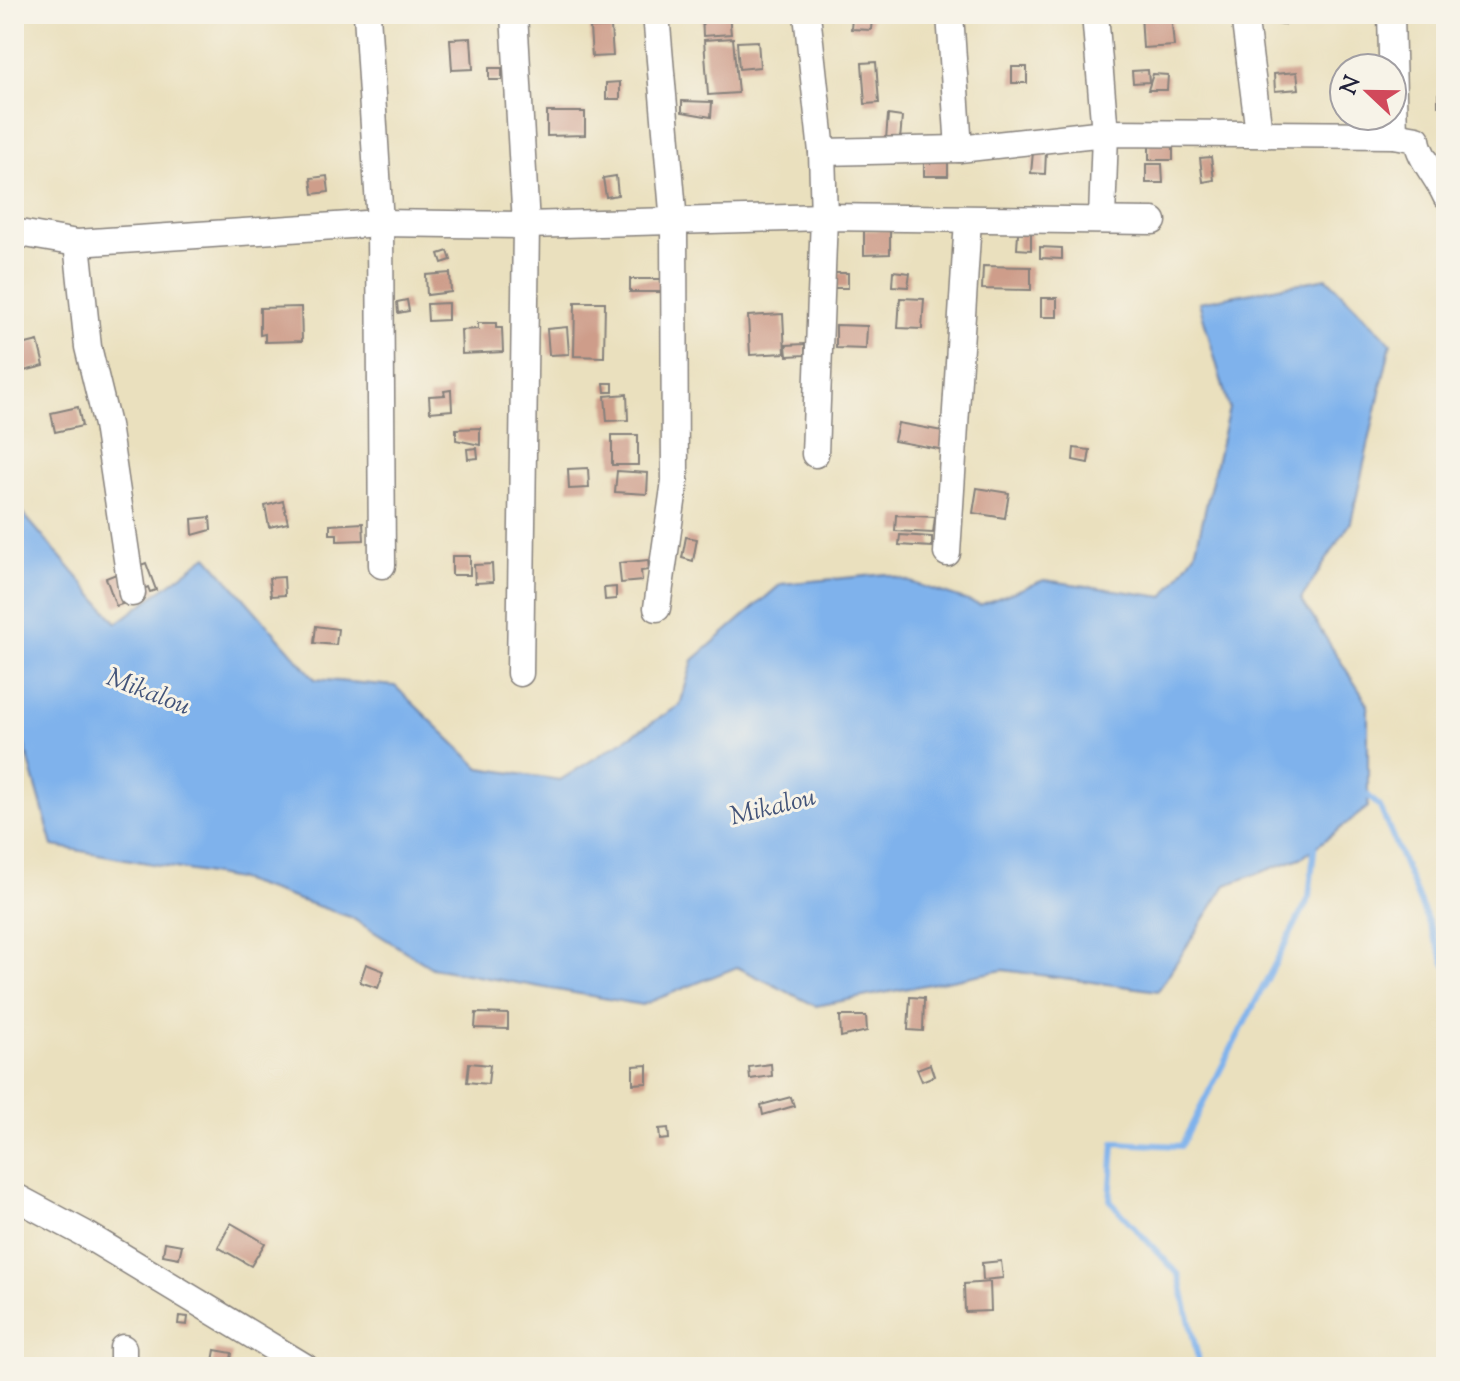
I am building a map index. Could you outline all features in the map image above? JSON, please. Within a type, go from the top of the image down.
[{"type":"street","points":[[367,14],[380,223],[382,565]]},
{"type":"street","points":[[514,14],[526,225],[520,673]]},
{"type":"street","points":[[656,14],[674,223],[675,481],[657,608]]},
{"type":"street","points":[[807,14],[822,152],[824,217],[815,454]]},
{"type":"street","points":[[950,14],[959,149]]},
{"type":"street","points":[[1095,14],[1105,133],[1102,219]]},
{"type":"street","points":[[1244,14],[1259,133]]},
{"type":"street","points":[[1391,14],[1394,135]]},
{"type":"street","points":[[822,152],[959,149],[1105,133],[1394,135],[1417,139],[1418,152],[1432,168],[1446,196]]},
{"type":"street","points":[[14,232],[77,243],[380,223],[674,223],[824,217],[1153,221]]},
{"type":"street","points":[[947,553],[968,220]]},
{"type":"street","points":[[77,243],[88,347],[107,425],[132,593]]},
{"type":"street","points":[[14,1196],[85,1234],[305,1367]]},
{"type":"water","points":[[1327,278],[1391,343],[1351,522],[1301,599],[1368,704],[1368,807],[1303,857],[1226,885],[1158,991],[1003,970],[816,1006],[737,967],[642,1005],[432,968],[350,917],[236,879],[53,846],[22,736],[14,734],[14,503],[117,623],[207,556],[315,679],[395,686],[480,768],[560,780],[680,705],[693,660],[781,584],[886,574],[980,605],[1044,580],[1164,597],[1195,553],[1229,408],[1199,302]]},
{"type":"building","points":[[547,14],[575,14],[575,21],[547,21]]},
{"type":"building","points":[[702,14],[729,14],[731,34],[703,36]]},
{"type":"building","points":[[1141,14],[1171,14],[1174,46],[1143,48]]},
{"type":"building","points":[[1271,14],[1286,15],[1285,25],[1270,23]]},
{"type":"building","points":[[852,17],[872,18],[871,30],[851,29]]},
{"type":"building","points":[[611,27],[613,56],[592,57],[590,28]]},
{"type":"building","points":[[471,38],[473,69],[452,70],[450,39]]},
{"type":"building","points":[[733,38],[738,93],[708,95],[704,40]]},
{"type":"building","points":[[758,41],[760,67],[739,69],[737,42]]},
{"type":"building","points":[[876,62],[879,103],[865,104],[862,63]]},
{"type":"building","points":[[1012,67],[1027,67],[1027,83],[1012,83]]},
{"type":"building","points":[[489,68],[502,68],[502,80],[489,80]]},
{"type":"building","points":[[1148,70],[1149,82],[1133,83],[1132,71]]},
{"type":"building","points":[[1297,72],[1299,89],[1275,91],[1274,74]]},
{"type":"building","points":[[1153,74],[1168,75],[1167,90],[1148,90]]},
{"type":"building","points":[[620,82],[620,99],[606,99],[606,83]]},
{"type":"building","points":[[1438,94],[1446,94],[1446,106],[1438,106]]},
{"type":"building","points":[[682,101],[712,102],[711,117],[682,112]]},
{"type":"building","points":[[547,112],[585,112],[585,135],[547,136]]},
{"type":"building","points":[[888,115],[902,117],[900,140],[886,139]]},
{"type":"building","points":[[1149,142],[1173,143],[1173,160],[1149,160]]},
{"type":"building","points":[[1033,152],[1046,152],[1045,174],[1031,173]]},
{"type":"building","points":[[924,154],[948,154],[948,176],[924,176]]},
{"type":"building","points":[[1211,157],[1214,180],[1203,182],[1200,158]]},
{"type":"building","points":[[1146,164],[1162,164],[1163,183],[1146,183]]},
{"type":"building","points":[[327,176],[329,192],[313,194],[311,178]]},
{"type":"building","points":[[616,176],[618,195],[606,197],[603,178]]},
{"type":"building","points":[[864,230],[890,230],[890,254],[864,255]]},
{"type":"building","points":[[1018,233],[1031,233],[1031,250],[1017,249]]},
{"type":"building","points":[[1040,247],[1062,248],[1062,259],[1040,258]]},
{"type":"building","points":[[448,251],[451,260],[442,263],[439,254]]},
{"type":"building","points":[[983,266],[1031,267],[1031,290],[982,289]]},
{"type":"building","points":[[893,271],[910,273],[908,287],[892,286]]},
{"type":"building","points":[[450,273],[451,292],[427,295],[426,275]]},
{"type":"building","points":[[834,273],[848,273],[848,288],[834,288]]},
{"type":"building","points":[[630,279],[662,279],[661,292],[630,292]]},
{"type":"building","points":[[900,298],[924,299],[922,329],[898,328]]},
{"type":"building","points":[[1041,298],[1057,298],[1057,317],[1041,317]]},
{"type":"building","points":[[407,300],[409,311],[398,313],[397,302]]},
{"type":"building","points":[[575,302],[605,302],[604,357],[574,356]]},
{"type":"building","points":[[448,303],[448,320],[428,321],[427,304]]},
{"type":"building","points":[[301,307],[302,341],[265,342],[265,334],[260,335],[260,308]]},
{"type":"building","points":[[783,314],[785,353],[750,355],[748,316]]},
{"type":"building","points":[[478,323],[496,323],[496,328],[502,328],[503,352],[462,354],[461,330],[478,329]]},
{"type":"building","points":[[836,325],[867,326],[866,349],[836,348]]},
{"type":"building","points":[[567,327],[569,354],[549,355],[547,329]]},
{"type":"building","points":[[38,341],[44,366],[24,371],[18,346]]},
{"type":"building","points":[[805,344],[805,355],[787,356],[786,345]]},
{"type":"building","points":[[604,383],[613,383],[613,392],[605,392]]},
{"type":"building","points":[[451,390],[452,410],[430,412],[429,396],[445,395],[444,391]]},
{"type":"building","points":[[627,394],[628,420],[607,421],[605,396]]},
{"type":"building","points":[[78,407],[82,426],[55,432],[51,413]]},
{"type":"building","points":[[898,423],[948,432],[945,450],[894,441]]},
{"type":"building","points":[[480,428],[480,445],[456,440],[456,429]]},
{"type":"building","points":[[612,435],[638,435],[638,465],[612,465]]},
{"type":"building","points":[[477,448],[478,458],[468,459],[467,449]]},
{"type":"building","points":[[1074,448],[1090,450],[1088,463],[1073,460]]},
{"type":"building","points":[[588,468],[589,488],[569,489],[568,469]]},
{"type":"building","points":[[617,471],[648,473],[647,494],[615,492]]},
{"type":"building","points":[[977,488],[1009,493],[1005,518],[973,513]]},
{"type":"building","points":[[283,501],[288,523],[269,527],[265,506]]},
{"type":"building","points":[[896,515],[935,517],[933,533],[895,531]]},
{"type":"building","points":[[210,517],[211,530],[193,535],[192,519]]},
{"type":"building","points":[[363,523],[364,540],[337,541],[337,534],[330,534],[330,525]]},
{"type":"building","points":[[900,535],[932,537],[932,547],[899,545]]},
{"type":"building","points":[[686,537],[697,539],[693,561],[682,558]]},
{"type":"building","points":[[452,556],[470,556],[470,575],[452,575]]},
{"type":"building","points":[[648,560],[649,570],[641,571],[642,581],[621,583],[619,563]]},
{"type":"building","points":[[146,563],[156,590],[150,592],[148,587],[141,590],[133,568]]},
{"type":"building","points":[[492,564],[493,582],[475,583],[474,565]]},
{"type":"building","points":[[121,572],[131,601],[116,606],[106,578]]},
{"type":"building","points":[[284,577],[285,595],[271,596],[269,578]]},
{"type":"building","points":[[616,587],[616,599],[605,600],[604,588]]},
{"type":"building","points":[[316,626],[338,629],[336,645],[314,643]]},
{"type":"building","points":[[366,964],[384,971],[378,988],[360,982]]},
{"type":"building","points":[[910,997],[924,998],[923,1031],[908,1030]]},
{"type":"building","points":[[476,1013],[508,1014],[508,1029],[475,1028]]},
{"type":"building","points":[[840,1016],[866,1016],[867,1031],[841,1037]]},
{"type":"building","points":[[469,1063],[490,1065],[488,1084],[467,1082]]},
{"type":"building","points":[[771,1064],[772,1076],[750,1079],[749,1067]]},
{"type":"building","points":[[930,1064],[934,1076],[922,1081],[917,1069]]},
{"type":"building","points":[[647,1065],[647,1083],[633,1084],[633,1066]]},
{"type":"building","points":[[791,1097],[794,1106],[763,1115],[761,1105]]},
{"type":"building","points":[[668,1128],[669,1139],[660,1140],[659,1129]]},
{"type":"building","points":[[231,1223],[265,1243],[251,1266],[218,1247]]},
{"type":"building","points":[[165,1242],[182,1245],[179,1258],[163,1255]]},
{"type":"building","points":[[1001,1261],[1003,1278],[983,1280],[982,1263]]},
{"type":"building","points":[[990,1282],[991,1311],[965,1312],[964,1284]]},
{"type":"building","points":[[179,1316],[188,1317],[187,1325],[178,1324]]},
{"type":"building","points":[[215,1350],[232,1353],[230,1367],[212,1367]]},
{"type":"waterway","name":"Mikalou","points":[[1364,792],[1380,807],[1446,965]]},
{"type":"waterway","points":[[1200,1367],[1179,1275],[1110,1201],[1114,1143],[1181,1146],[1309,898],[1315,841]]}]
